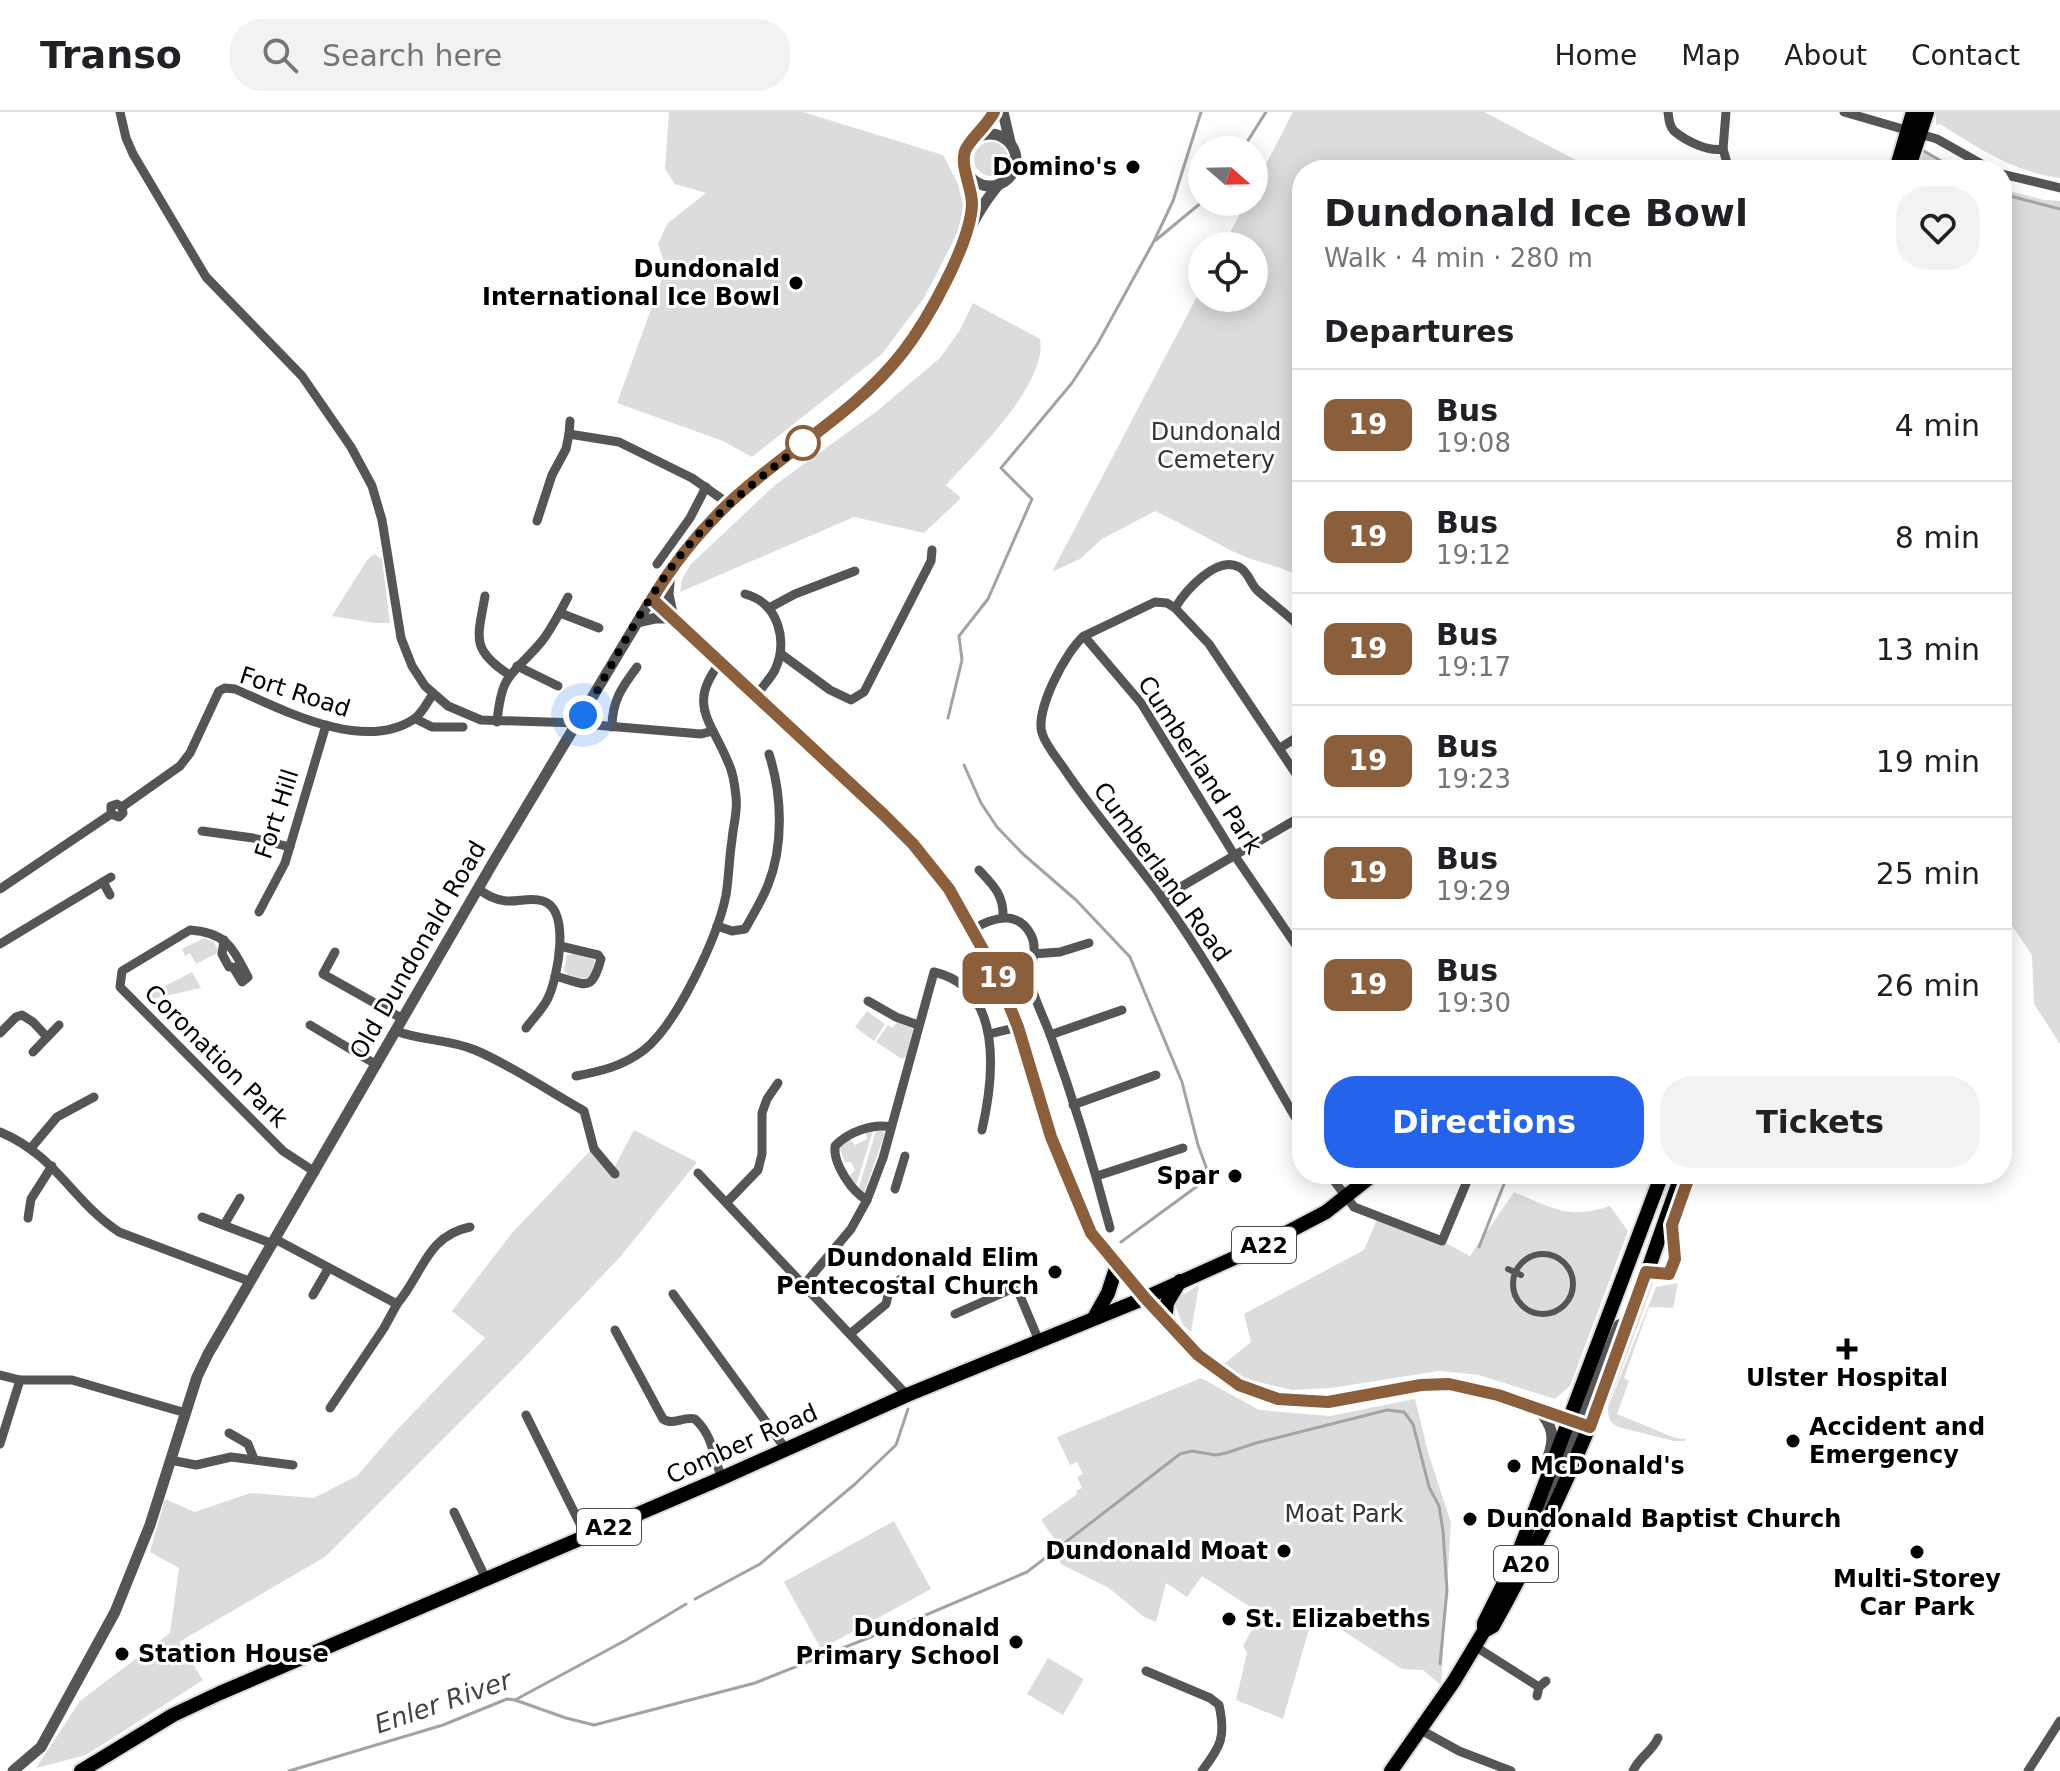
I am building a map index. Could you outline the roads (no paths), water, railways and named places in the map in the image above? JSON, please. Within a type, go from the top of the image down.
[{"type":"highway","points":[[1910,160],[1914,133],[1913,112]]},
{"type":"highway","points":[[1901,160],[1927,112]]},
{"type":"highway","name":"Comber Road","points":[[81,1771],[173,1715],[220,1693],[722,1478],[907,1395],[1145,1298],[1301,1227],[1362,1184]]},
{"type":"highway","name":"A20","points":[[1484,1631],[1493,1626],[1551,1514],[1659,1184]]},
{"type":"highway","name":"A20","points":[[1391,1771],[1484,1631],[1484,1623],[1516,1559],[1541,1495],[1628,1321],[1678,1184]]},
{"type":"highway","points":[[1094,1318],[1108,1293],[1117,1265]]},
{"type":"highway","points":[[1165,1320],[1167,1303],[1180,1281]]},
{"type":"street","points":[[120,112],[133,154],[206,277],[302,376],[351,447],[372,486],[382,520],[401,638],[412,666],[425,686],[448,706],[466,715],[497,722],[578,723]]},
{"type":"street","points":[[994,112],[965,151],[963,160],[967,173],[982,185],[999,184],[1010,176],[1015,166],[1015,152],[1003,112]]},
{"type":"street","points":[[1668,112],[1669,123],[1674,130],[1708,149],[1723,149]]},
{"type":"street","points":[[1726,112],[1723,149],[1726,160]]},
{"type":"street","points":[[1844,112],[1937,139],[1974,160]]},
{"type":"street","points":[[978,136],[995,134],[1011,144]]},
{"type":"street","name":"Old Dundonald Road","points":[[967,173],[972,203],[970,224]]},
{"type":"street","points":[[2012,178],[2060,188]]},
{"type":"street","name":"Old Dundonald Road","points":[[13,1771],[41,1747],[108,1625],[134,1568],[208,1354],[478,889],[670,569],[729,504],[884,375],[921,327],[941,292],[970,224],[999,184]]},
{"type":"street","points":[[537,521],[552,475],[562,459],[570,421]]},
{"type":"street","points":[[569,434],[619,442],[706,487],[729,504]]},
{"type":"street","points":[[657,564],[690,518],[706,487]]},
{"type":"street","points":[[781,654],[830,690],[851,700],[864,692],[931,561],[932,550]]},
{"type":"street","points":[[1171,605],[1211,571],[1223,563],[1230,563],[1247,573],[1255,589],[1292,620]]},
{"type":"street","points":[[670,569],[668,594],[673,618]]},
{"type":"street","points":[[769,608],[795,594],[855,571]]},
{"type":"street","points":[[745,594],[769,608],[779,625],[781,654],[774,673],[756,696]]},
{"type":"street","points":[[485,596],[479,640],[483,653],[492,664],[508,674]]},
{"type":"street","points":[[497,722],[498,701],[508,674],[541,641],[568,597]]},
{"type":"street","points":[[652,599],[902,833],[949,889],[996,973],[1018,1027],[1051,1137],[1091,1233],[1165,1320],[1217,1371],[1239,1385],[1271,1397],[1296,1402],[1328,1402],[1412,1386],[1449,1384],[1498,1395],[1579,1423],[1546,1501],[1535,1510]]},
{"type":"street","points":[[1084,636],[1155,602],[1171,605],[1209,644],[1292,767]]},
{"type":"street","points":[[560,613],[599,628]]},
{"type":"street","points":[[638,622],[673,618]]},
{"type":"street","name":"Cumberland Park","points":[[1084,636],[1141,703],[1235,856],[1292,939]]},
{"type":"street","name":"Cumberland Road","points":[[1084,636],[1067,655],[1042,718],[1041,732],[1083,797],[1162,898],[1228,999],[1292,1111]]},
{"type":"street","points":[[576,1076],[611,1070],[645,1049],[667,1024],[684,996],[717,926],[726,895],[737,800],[730,764],[708,723],[704,700],[705,685],[721,662]]},
{"type":"street","points":[[517,666],[558,686]]},
{"type":"street","points":[[612,727],[612,711],[618,693],[637,667]]},
{"type":"street","name":"Fort Road","points":[[0,889],[111,814],[111,806],[117,804],[122,807],[180,766],[219,691],[225,688],[235,689],[296,716],[354,733],[388,729],[416,719],[432,727],[463,727]]},
{"type":"street","points":[[416,719],[433,694]]},
{"type":"street","name":"Fort Hill","points":[[259,912],[285,863],[326,725]]},
{"type":"street","points":[[595,725],[701,734],[713,731]]},
{"type":"street","points":[[1280,748],[1292,740]]},
{"type":"street","points":[[717,926],[732,931],[745,929],[769,883],[779,827],[776,777],[769,754]]},
{"type":"street","points":[[1162,898],[1292,822]]},
{"type":"street","points":[[202,831],[290,847]]},
{"type":"street","points":[[979,870],[1000,893],[1003,917]]},
{"type":"street","points":[[0,944],[107,880],[110,895]]},
{"type":"street","points":[[478,889],[493,898],[507,901],[531,898],[551,904],[558,914],[560,946],[550,995],[526,1028]]},
{"type":"street","points":[[973,929],[988,920],[1003,917],[1022,924],[1032,935],[1030,986],[1050,1035],[1097,1176],[1110,1228]]},
{"type":"street","name":"Coronation Park","points":[[224,940],[203,931],[190,930],[122,971],[120,987],[283,1151],[315,1172]]},
{"type":"street","points":[[1033,954],[1060,952],[1089,943]]},
{"type":"street","points":[[555,976],[591,983],[596,979],[601,959],[589,952],[560,946]]},
{"type":"street","points":[[335,952],[323,974],[403,1019]]},
{"type":"street","points":[[803,1286],[851,1229],[867,1200],[880,1165],[934,972],[956,979],[967,987],[989,1034],[992,1075],[982,1130]]},
{"type":"street","points":[[868,1001],[918,1025]]},
{"type":"street","points":[[1050,1035],[1122,1010]]},
{"type":"street","points":[[0,1033],[22,1015],[47,1037]]},
{"type":"street","points":[[33,1052],[59,1025]]},
{"type":"street","points":[[310,1025],[377,1065]]},
{"type":"street","points":[[989,1034],[1018,1027]]},
{"type":"street","points":[[396,1031],[417,1039],[441,1040],[475,1050],[584,1111],[594,1149],[615,1174]]},
{"type":"street","points":[[1073,1105],[1156,1075]]},
{"type":"street","points":[[727,1202],[758,1170],[762,1154],[762,1113],[778,1083]]},
{"type":"street","points":[[31,1148],[57,1117],[94,1097]]},
{"type":"street","points":[[867,1200],[855,1194],[835,1156],[835,1146],[874,1125],[891,1127]]},
{"type":"street","points":[[0,1132],[31,1148],[119,1232],[249,1281]]},
{"type":"street","points":[[1097,1176],[1183,1148]]},
{"type":"street","points":[[895,1189],[905,1156]]},
{"type":"street","points":[[880,1165],[900,1171]]},
{"type":"street","points":[[28,1218],[31,1199],[52,1166]]},
{"type":"street","points":[[698,1173],[907,1395]]},
{"type":"street","points":[[1336,1184],[1354,1207],[1442,1241],[1466,1184]]},
{"type":"street","points":[[224,1225],[240,1198]]},
{"type":"street","points":[[202,1217],[274,1242],[397,1304]]},
{"type":"street","points":[[330,1408],[437,1242],[456,1230],[470,1227]]},
{"type":"street","points":[[1552,1252],[1569,1268],[1573,1287],[1570,1296],[1556,1311],[1546,1314],[1532,1311],[1519,1302],[1514,1293],[1514,1272],[1527,1258],[1552,1252]]},
{"type":"street","points":[[313,1295],[328,1269]]},
{"type":"street","points":[[850,1334],[886,1304],[890,1287],[901,1279]]},
{"type":"street","points":[[955,1314],[1014,1288],[1039,1341]]},
{"type":"street","points":[[673,1294],[785,1448]]},
{"type":"street","points":[[1528,1320],[1532,1311]]},
{"type":"street","points":[[615,1330],[663,1419],[673,1422],[689,1417],[695,1419],[711,1438],[714,1460],[722,1478]]},
{"type":"street","points":[[0,1375],[20,1380],[72,1380],[186,1413]]},
{"type":"street","points":[[0,1444],[20,1380]]},
{"type":"street","points":[[1537,1410],[1551,1426],[1553,1437],[1538,1483],[1541,1495]]},
{"type":"street","points":[[526,1415],[586,1536]]},
{"type":"street","points":[[229,1433],[248,1444],[254,1459]]},
{"type":"street","points":[[170,1460],[196,1465],[231,1457],[293,1465]]},
{"type":"street","points":[[454,1512],[486,1579]]},
{"type":"street","points":[[1476,1647],[1541,1688]]},
{"type":"street","points":[[1146,1671],[1210,1698],[1219,1705],[1223,1736],[1220,1747],[1202,1771]]},
{"type":"street","points":[[2028,1771],[2060,1721]]},
{"type":"street","points":[[1421,1730],[1459,1751],[1511,1771]]},
{"type":"street","points":[[1633,1771],[1637,1762],[1654,1748],[1658,1738]]},
{"type":"waterway","points":[[948,718],[962,660],[959,636],[988,599],[1032,499],[1001,468],[1072,383],[1098,343],[1173,201],[1201,112]]},
{"type":"waterway","points":[[1251,136],[1266,112]]},
{"type":"waterway","points":[[1922,150],[1940,160]]},
{"type":"waterway","points":[[2012,197],[2060,209]]},
{"type":"waterway","points":[[1156,240],[1188,214]]},
{"type":"waterway","points":[[964,765],[981,803],[997,827],[1076,900],[1130,957],[1182,1082],[1209,1175],[1121,1242]]},
{"type":"waterway","points":[[1479,1247],[1504,1184]]},
{"type":"waterway","name":"Enler River","points":[[695,1599],[760,1564],[855,1484],[896,1445],[908,1409]]},
{"type":"waterway","points":[[515,1700],[594,1725],[755,1683],[1027,1572],[1180,1454],[1192,1451],[1216,1455],[1226,1453],[1387,1410],[1404,1412],[1413,1424],[1429,1487],[1439,1506],[1447,1590],[1440,1664]]},
{"type":"waterway","name":"Enler River","points":[[289,1771],[443,1725],[507,1699],[515,1700],[686,1604]]},
{"type":"place","name":"Domino's","points":[[1133,167]]},
{"type":"place","name":"Dundonald International Ice Bowl","points":[[796,283]]},
{"type":"place","name":"Spar","points":[[1235,1176]]},
{"type":"place","name":"Dundonald Elim Pentecostal Church","points":[[1055,1272]]},
{"type":"place","name":"Ulster Hospital","points":[[1847,1349]]},
{"type":"place","name":"Accident and Emergency","points":[[1793,1441]]},
{"type":"place","name":"McDonald's","points":[[1514,1466]]},
{"type":"place","name":"Dundonald Baptist Church","points":[[1470,1519]]},
{"type":"place","name":"Dundonald Moat","points":[[1284,1551]]},
{"type":"place","name":"Multi-Storey Car Park","points":[[1917,1552]]},
{"type":"place","name":"St. Elizabeths","points":[[1229,1619]]},
{"type":"place","name":"Dundonald Primary School","points":[[1016,1642]]},
{"type":"place","name":"Station House","points":[[122,1654]]},
{"type":"park label","name":"Dundonald Cemetery","points":[[1216,446]]},
{"type":"park label","name":"Moat Park","points":[[1344,1514]]}]
